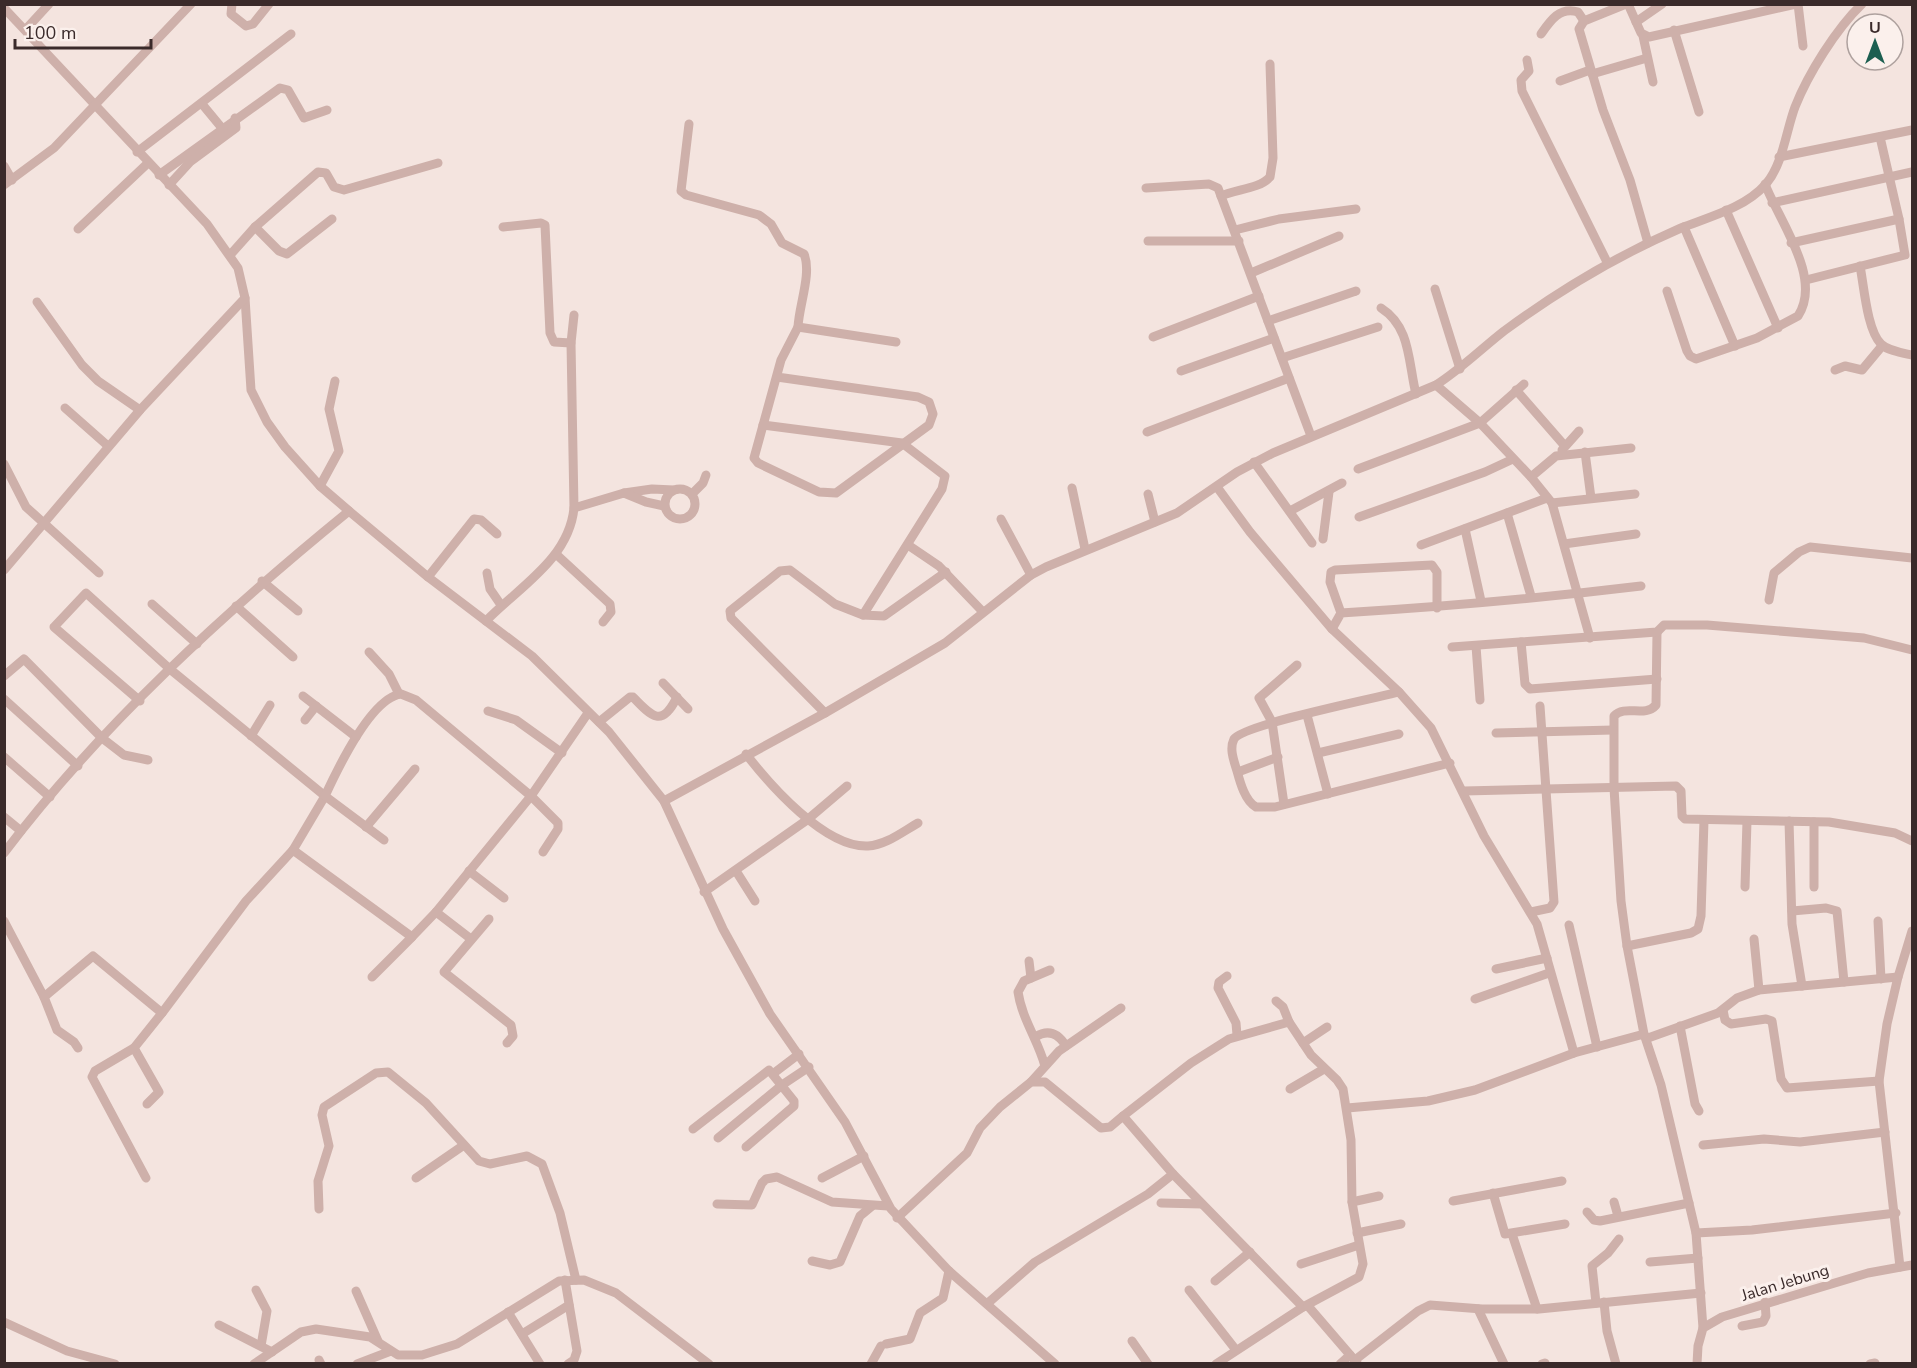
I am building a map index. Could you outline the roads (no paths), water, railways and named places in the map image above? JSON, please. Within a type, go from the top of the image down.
[{"type":"street","points":[[26,29],[49,4]]},
{"type":"street","points":[[4,166],[8,182],[54,148],[191,4]]},
{"type":"street","points":[[232,4],[231,14],[246,26],[253,24],[269,4]]},
{"type":"street","points":[[1648,243],[1630,180],[1591,72],[1579,29],[1584,21],[1627,4],[1643,36],[1653,82]]},
{"type":"street","points":[[1636,22],[1662,4]]},
{"type":"street","points":[[1643,36],[1653,37],[1674,30],[1797,4],[1803,46]]},
{"type":"street","points":[[664,801],[746,754],[825,713],[945,643],[1031,575],[1085,549],[1191,506],[1254,462],[1436,385],[1460,369],[1506,330],[1606,262],[1726,210],[1765,184],[1779,156],[1796,106],[1817,65],[1849,17],[1862,4]]},
{"type":"street","points":[[4,9],[26,29],[94,106],[207,224],[231,254],[238,268],[245,298],[249,374],[255,401],[285,447],[320,486],[428,577],[532,656],[598,722],[664,801],[704,892],[770,1014],[809,1067],[864,1156],[888,1206],[949,1271],[1055,1364]]},
{"type":"street","points":[[1541,34],[1553,19],[1564,11],[1578,12],[1584,21]]},
{"type":"street","points":[[1674,30],[1699,112]]},
{"type":"street","points":[[137,152],[291,34]]},
{"type":"street","points":[[1560,81],[1647,58]]},
{"type":"street","points":[[1527,60],[1529,71],[1521,80],[1522,91],[1606,262]]},
{"type":"street","points":[[1221,196],[1237,189],[1262,184],[1270,177],[1273,158],[1270,64]]},
{"type":"street","points":[[159,175],[224,131],[236,128],[235,118],[282,87],[288,90],[304,118],[327,110]]},
{"type":"street","points":[[202,104],[224,131]]},
{"type":"street","points":[[689,124],[681,191],[686,195],[759,215],[771,224],[782,243],[804,254],[806,278],[800,300],[798,327],[784,353],[777,376],[754,455],[756,462],[825,494],[841,490],[902,443],[925,429],[932,421],[931,409],[925,398],[777,376]]},
{"type":"street","points":[[1779,156],[1912,130]]},
{"type":"street","points":[[169,185],[224,131]]},
{"type":"street","points":[[1806,280],[1905,255],[1880,137]]},
{"type":"street","points":[[78,229],[148,163]]},
{"type":"street","points":[[231,254],[255,227],[318,172],[326,173],[336,189],[344,190],[438,163]]},
{"type":"street","points":[[1772,203],[1912,172]]},
{"type":"street","points":[[1146,188],[1214,184],[1235,230],[1311,436]]},
{"type":"street","points":[[1667,291],[1671,310],[1690,356],[1700,359],[1793,321],[1801,311],[1806,280],[1804,269],[1765,184]]},
{"type":"street","points":[[1235,230],[1279,219],[1356,210]]},
{"type":"street","points":[[1726,210],[1778,328]]},
{"type":"street","points":[[255,227],[279,251],[287,254],[332,219]]},
{"type":"street","points":[[1791,243],[1899,219]]},
{"type":"street","points":[[503,227],[541,223],[545,225],[550,333],[554,342],[571,344]]},
{"type":"street","points":[[1684,227],[1735,346]]},
{"type":"street","points":[[1251,273],[1339,236]]},
{"type":"street","points":[[1148,241],[1239,241]]},
{"type":"street","points":[[1860,266],[1870,322],[1882,346],[1912,355]]},
{"type":"street","points":[[1435,289],[1460,369]]},
{"type":"street","points":[[1268,321],[1356,291]]},
{"type":"street","points":[[1153,337],[1259,296]]},
{"type":"street","points":[[4,570],[108,446],[245,298]]},
{"type":"street","points":[[37,302],[82,365],[98,381],[140,410]]},
{"type":"street","points":[[1381,308],[1396,319],[1406,337],[1416,394]]},
{"type":"street","points":[[486,621],[556,555],[569,534],[574,508],[571,344],[574,315]]},
{"type":"street","points":[[798,327],[896,342]]},
{"type":"street","points":[[1282,358],[1378,327]]},
{"type":"street","points":[[1181,371],[1274,338]]},
{"type":"street","points":[[1835,370],[1847,366],[1862,370],[1882,346]]},
{"type":"street","points":[[1147,432],[1289,378]]},
{"type":"street","points":[[320,486],[339,451],[329,409],[335,381]]},
{"type":"street","points":[[1358,469],[1480,423],[1524,384]]},
{"type":"street","points":[[1436,385],[1480,423],[1532,477],[1550,501],[1579,593],[1590,638]]},
{"type":"street","points":[[1516,390],[1562,450],[1585,452],[1631,448]]},
{"type":"street","points":[[65,408],[108,446]]},
{"type":"street","points":[[763,424],[902,443],[938,469],[946,480],[863,615]]},
{"type":"street","points":[[1532,477],[1580,431]]},
{"type":"street","points":[[1585,452],[1591,498]]},
{"type":"street","points":[[1359,517],[1485,472],[1513,459]]},
{"type":"street","points":[[1254,462],[1312,543]]},
{"type":"street","points":[[4,464],[21,500],[43,525],[99,573]]},
{"type":"street","points":[[692,494],[704,483],[706,475]]},
{"type":"street","points":[[1290,511],[1342,483]]},
{"type":"street","points":[[1217,487],[1250,532],[1332,629],[1399,692],[1431,728],[1464,791],[1484,836],[1531,912],[1547,958],[1549,974],[1574,1053]]},
{"type":"street","points":[[1072,488],[1085,549]]},
{"type":"street","points":[[574,508],[624,493],[652,489],[684,489],[692,494],[695,503],[693,513],[686,519],[676,520],[668,514],[664,506],[667,496],[674,490]]},
{"type":"street","points":[[1323,539],[1329,492]]},
{"type":"street","points":[[624,493],[664,506]]},
{"type":"street","points":[[1148,494],[1155,522]]},
{"type":"street","points":[[1421,545],[1507,513],[1550,501],[1635,494]]},
{"type":"street","points":[[4,853],[102,738],[262,582],[349,511]]},
{"type":"street","points":[[1507,513],[1531,596]]},
{"type":"street","points":[[428,577],[474,519],[481,520],[497,534]]},
{"type":"street","points":[[1001,519],[1031,575]]},
{"type":"street","points":[[1465,529],[1481,601]]},
{"type":"street","points":[[1564,544],[1636,534]]},
{"type":"street","points":[[908,545],[946,572],[983,612]]},
{"type":"street","points":[[1769,600],[1774,573],[1805,549],[1825,548],[1912,558]]},
{"type":"street","points":[[556,555],[610,604],[611,612],[603,622]]},
{"type":"street","points":[[1332,629],[1341,613],[1330,582],[1331,572],[1335,570],[1432,566],[1437,572],[1437,608]]},
{"type":"street","points":[[825,713],[731,618],[730,611],[780,571],[790,570],[835,604],[863,615],[884,616],[946,572]]},
{"type":"street","points":[[487,573],[490,589],[501,605]]},
{"type":"street","points":[[262,582],[298,610]]},
{"type":"street","points":[[1341,613],[1437,608],[1481,601],[1641,586]]},
{"type":"street","points":[[140,701],[54,627],[86,593],[171,670],[325,796],[384,840]]},
{"type":"street","points":[[152,604],[197,644]]},
{"type":"street","points":[[236,606],[293,657]]},
{"type":"street","points":[[1452,648],[1657,632],[1664,625],[1707,625],[1864,638],[1912,650]]},
{"type":"street","points":[[1657,632],[1657,678],[1654,708],[1648,711],[1618,712],[1614,716],[1614,788],[1621,901],[1627,946],[1646,1036],[1696,1233],[1703,1328],[1698,1346],[1697,1364]]},
{"type":"street","points":[[1521,642],[1525,684],[1530,689],[1657,678]]},
{"type":"street","points":[[1476,646],[1480,700]]},
{"type":"street","points":[[369,652],[389,674],[399,694]]},
{"type":"street","points":[[4,676],[24,659],[102,738],[124,755],[148,760]]},
{"type":"street","points":[[1284,804],[1272,722],[1259,698],[1297,665]]},
{"type":"street","points":[[663,683],[688,709]]},
{"type":"street","points":[[1399,692],[1272,722],[1236,736],[1232,751],[1238,772],[1252,804],[1265,808],[1450,763]]},
{"type":"street","points":[[146,1178],[92,1077],[94,1071],[134,1048],[246,901],[293,850],[356,737],[391,697],[406,694],[416,700],[531,796],[559,825],[543,852]]},
{"type":"street","points":[[303,696],[356,737]]},
{"type":"street","points":[[598,722],[630,697],[656,718],[666,713],[677,697]]},
{"type":"street","points":[[4,699],[78,766]]},
{"type":"street","points":[[251,736],[270,705]]},
{"type":"street","points":[[305,720],[316,706]]},
{"type":"street","points":[[1531,912],[1550,908],[1554,902],[1540,706]]},
{"type":"street","points":[[488,711],[516,720],[562,753]]},
{"type":"street","points":[[372,977],[436,912],[531,796],[588,712]]},
{"type":"street","points":[[1307,715],[1328,794]]},
{"type":"street","points":[[1496,733],[1613,730]]},
{"type":"street","points":[[1318,753],[1399,734]]},
{"type":"street","points":[[746,754],[762,774],[807,820],[843,840],[868,846],[881,844],[918,823]]},
{"type":"street","points":[[4,757],[50,797]]},
{"type":"street","points":[[1238,772],[1278,757]]},
{"type":"street","points":[[366,826],[415,769]]},
{"type":"street","points":[[704,892],[807,820],[847,786]]},
{"type":"street","points":[[1464,791],[1678,786],[1682,791],[1683,818],[1814,822],[1880,830],[1912,841]]},
{"type":"street","points":[[4,817],[21,831]]},
{"type":"street","points":[[1627,946],[1691,933],[1698,929],[1701,916],[1704,820]]},
{"type":"street","points":[[1745,887],[1747,821]]},
{"type":"street","points":[[1789,821],[1792,911],[1802,986]]},
{"type":"street","points":[[1814,822],[1814,887]]},
{"type":"street","points":[[293,850],[412,937]]},
{"type":"street","points":[[469,871],[504,898]]},
{"type":"street","points":[[736,871],[755,901]]},
{"type":"street","points":[[1792,911],[1826,908],[1837,911],[1844,982]]},
{"type":"street","points":[[436,912],[471,939]]},
{"type":"street","points":[[489,919],[445,968],[444,975],[511,1025],[513,1036],[507,1043]]},
{"type":"street","points":[[4,921],[44,997],[57,1030],[74,1042],[78,1048]]},
{"type":"street","points":[[1878,921],[1881,979]]},
{"type":"street","points":[[1569,925],[1596,1047]]},
{"type":"street","points":[[1900,1267],[1896,1213],[1879,1081],[1882,1051],[1898,977],[1909,952],[1912,930]]},
{"type":"street","points":[[1754,939],[1759,990]]},
{"type":"street","points":[[44,997],[93,956],[100,959],[162,1013]]},
{"type":"street","points":[[1496,969],[1547,958]]},
{"type":"street","points":[[1029,961],[1031,978]]},
{"type":"street","points":[[1045,1066],[1035,1037],[1025,1021],[1018,992],[1020,985],[1050,970]]},
{"type":"street","points":[[1475,999],[1549,974]]},
{"type":"street","points":[[1227,976],[1219,982],[1218,988],[1236,1023],[1237,1035]]},
{"type":"street","points":[[1347,1108],[1428,1101],[1467,1093],[1574,1053],[1680,1026],[1723,1010],[1737,998],[1759,990],[1898,977]]},
{"type":"street","points":[[1216,1364],[1305,1306],[1359,1277],[1363,1264],[1352,1203],[1347,1108],[1337,1080],[1324,1069],[1303,1043],[1276,1001]]},
{"type":"street","points":[[897,1218],[967,1153],[980,1128],[1000,1107],[1031,1082],[1066,1046],[1121,1008]]},
{"type":"street","points":[[1723,1010],[1725,1020],[1731,1024],[1766,1019],[1772,1021],[1781,1079],[1787,1088],[1879,1081]]},
{"type":"street","points":[[1031,1082],[1051,1084],[1101,1128],[1110,1127],[1191,1063],[1237,1035],[1289,1022]]},
{"type":"street","points":[[1680,1026],[1695,1104],[1699,1111]]},
{"type":"street","points":[[1303,1043],[1327,1027]]},
{"type":"street","points":[[1035,1037],[1049,1032],[1056,1034],[1066,1046]]},
{"type":"street","points":[[134,1048],[159,1092],[147,1104]]},
{"type":"street","points":[[774,1073],[799,1054]]},
{"type":"street","points":[[718,1138],[782,1085],[809,1067]]},
{"type":"street","points":[[1290,1089],[1324,1069]]},
{"type":"street","points":[[693,1129],[765,1071],[774,1073],[794,1106],[746,1147]]},
{"type":"street","points":[[319,1209],[318,1181],[329,1146],[322,1115],[324,1107],[376,1073],[388,1072],[426,1104],[484,1163],[527,1156],[542,1164],[561,1213],[576,1280]]},
{"type":"street","points":[[1123,1116],[1173,1174],[1305,1306],[1354,1359]]},
{"type":"street","points":[[1703,1144],[1764,1139],[1800,1142],[1885,1132]]},
{"type":"street","points":[[416,1178],[464,1145]]},
{"type":"street","points":[[822,1178],[864,1156]]},
{"type":"street","points":[[988,1303],[1035,1262],[1148,1194],[1173,1174]]},
{"type":"street","points":[[717,1204],[752,1205],[762,1183],[766,1179],[777,1177],[832,1203],[888,1206]]},
{"type":"street","points":[[1453,1201],[1562,1180]]},
{"type":"street","points":[[1493,1193],[1502,1231],[1505,1234],[1565,1224]]},
{"type":"street","points":[[1352,1203],[1379,1196]]},
{"type":"street","points":[[1614,1202],[1618,1216]]},
{"type":"street","points":[[1161,1203],[1202,1204]]},
{"type":"street","points":[[1587,1212],[1597,1221],[1689,1203]]},
{"type":"street","points":[[812,1261],[830,1265],[840,1262],[860,1216],[872,1206]]},
{"type":"street","points":[[1696,1233],[1752,1230],[1896,1213]]},
{"type":"street","points":[[1357,1233],[1401,1224]]},
{"type":"street","points":[[1512,1234],[1537,1309]]},
{"type":"street","points":[[1616,1364],[1592,1266],[1608,1254],[1619,1239]]},
{"type":"street","points":[[1301,1264],[1359,1245]]},
{"type":"street","points":[[1215,1281],[1250,1252]]},
{"type":"street","points":[[1650,1262],[1698,1258]]},
{"type":"street","name":"Jalan Jebung","points":[[1703,1328],[1722,1317],[1765,1302],[1868,1273],[1912,1265]]},
{"type":"street","points":[[871,1364],[884,1345],[910,1340],[920,1313],[943,1298],[949,1271]]},
{"type":"street","points":[[565,1280],[577,1351],[574,1360],[568,1364]]},
{"type":"street","points":[[357,1364],[443,1350],[549,1285],[565,1280],[576,1280],[598,1284],[616,1293],[709,1364]]},
{"type":"street","points":[[256,1290],[267,1311],[261,1346]]},
{"type":"street","points":[[1189,1290],[1236,1350]]},
{"type":"street","points":[[356,1291],[378,1341]]},
{"type":"street","points":[[1340,1364],[1354,1359],[1424,1307],[1438,1305],[1478,1309],[1537,1309],[1701,1293]]},
{"type":"street","points":[[1742,1326],[1763,1322],[1766,1316],[1765,1302]]},
{"type":"street","points":[[522,1334],[569,1305]]},
{"type":"street","points":[[1478,1309],[1504,1364]]},
{"type":"street","points":[[508,1312],[540,1364]]},
{"type":"street","points":[[4,1322],[67,1351],[115,1364]]},
{"type":"street","points":[[219,1325],[272,1352]]},
{"type":"street","points":[[254,1364],[302,1332],[316,1329],[360,1335],[378,1341],[396,1357]]},
{"type":"street","points":[[1132,1341],[1148,1364]]},
{"type":"street","points":[[1870,1364],[1875,1363]]}]
